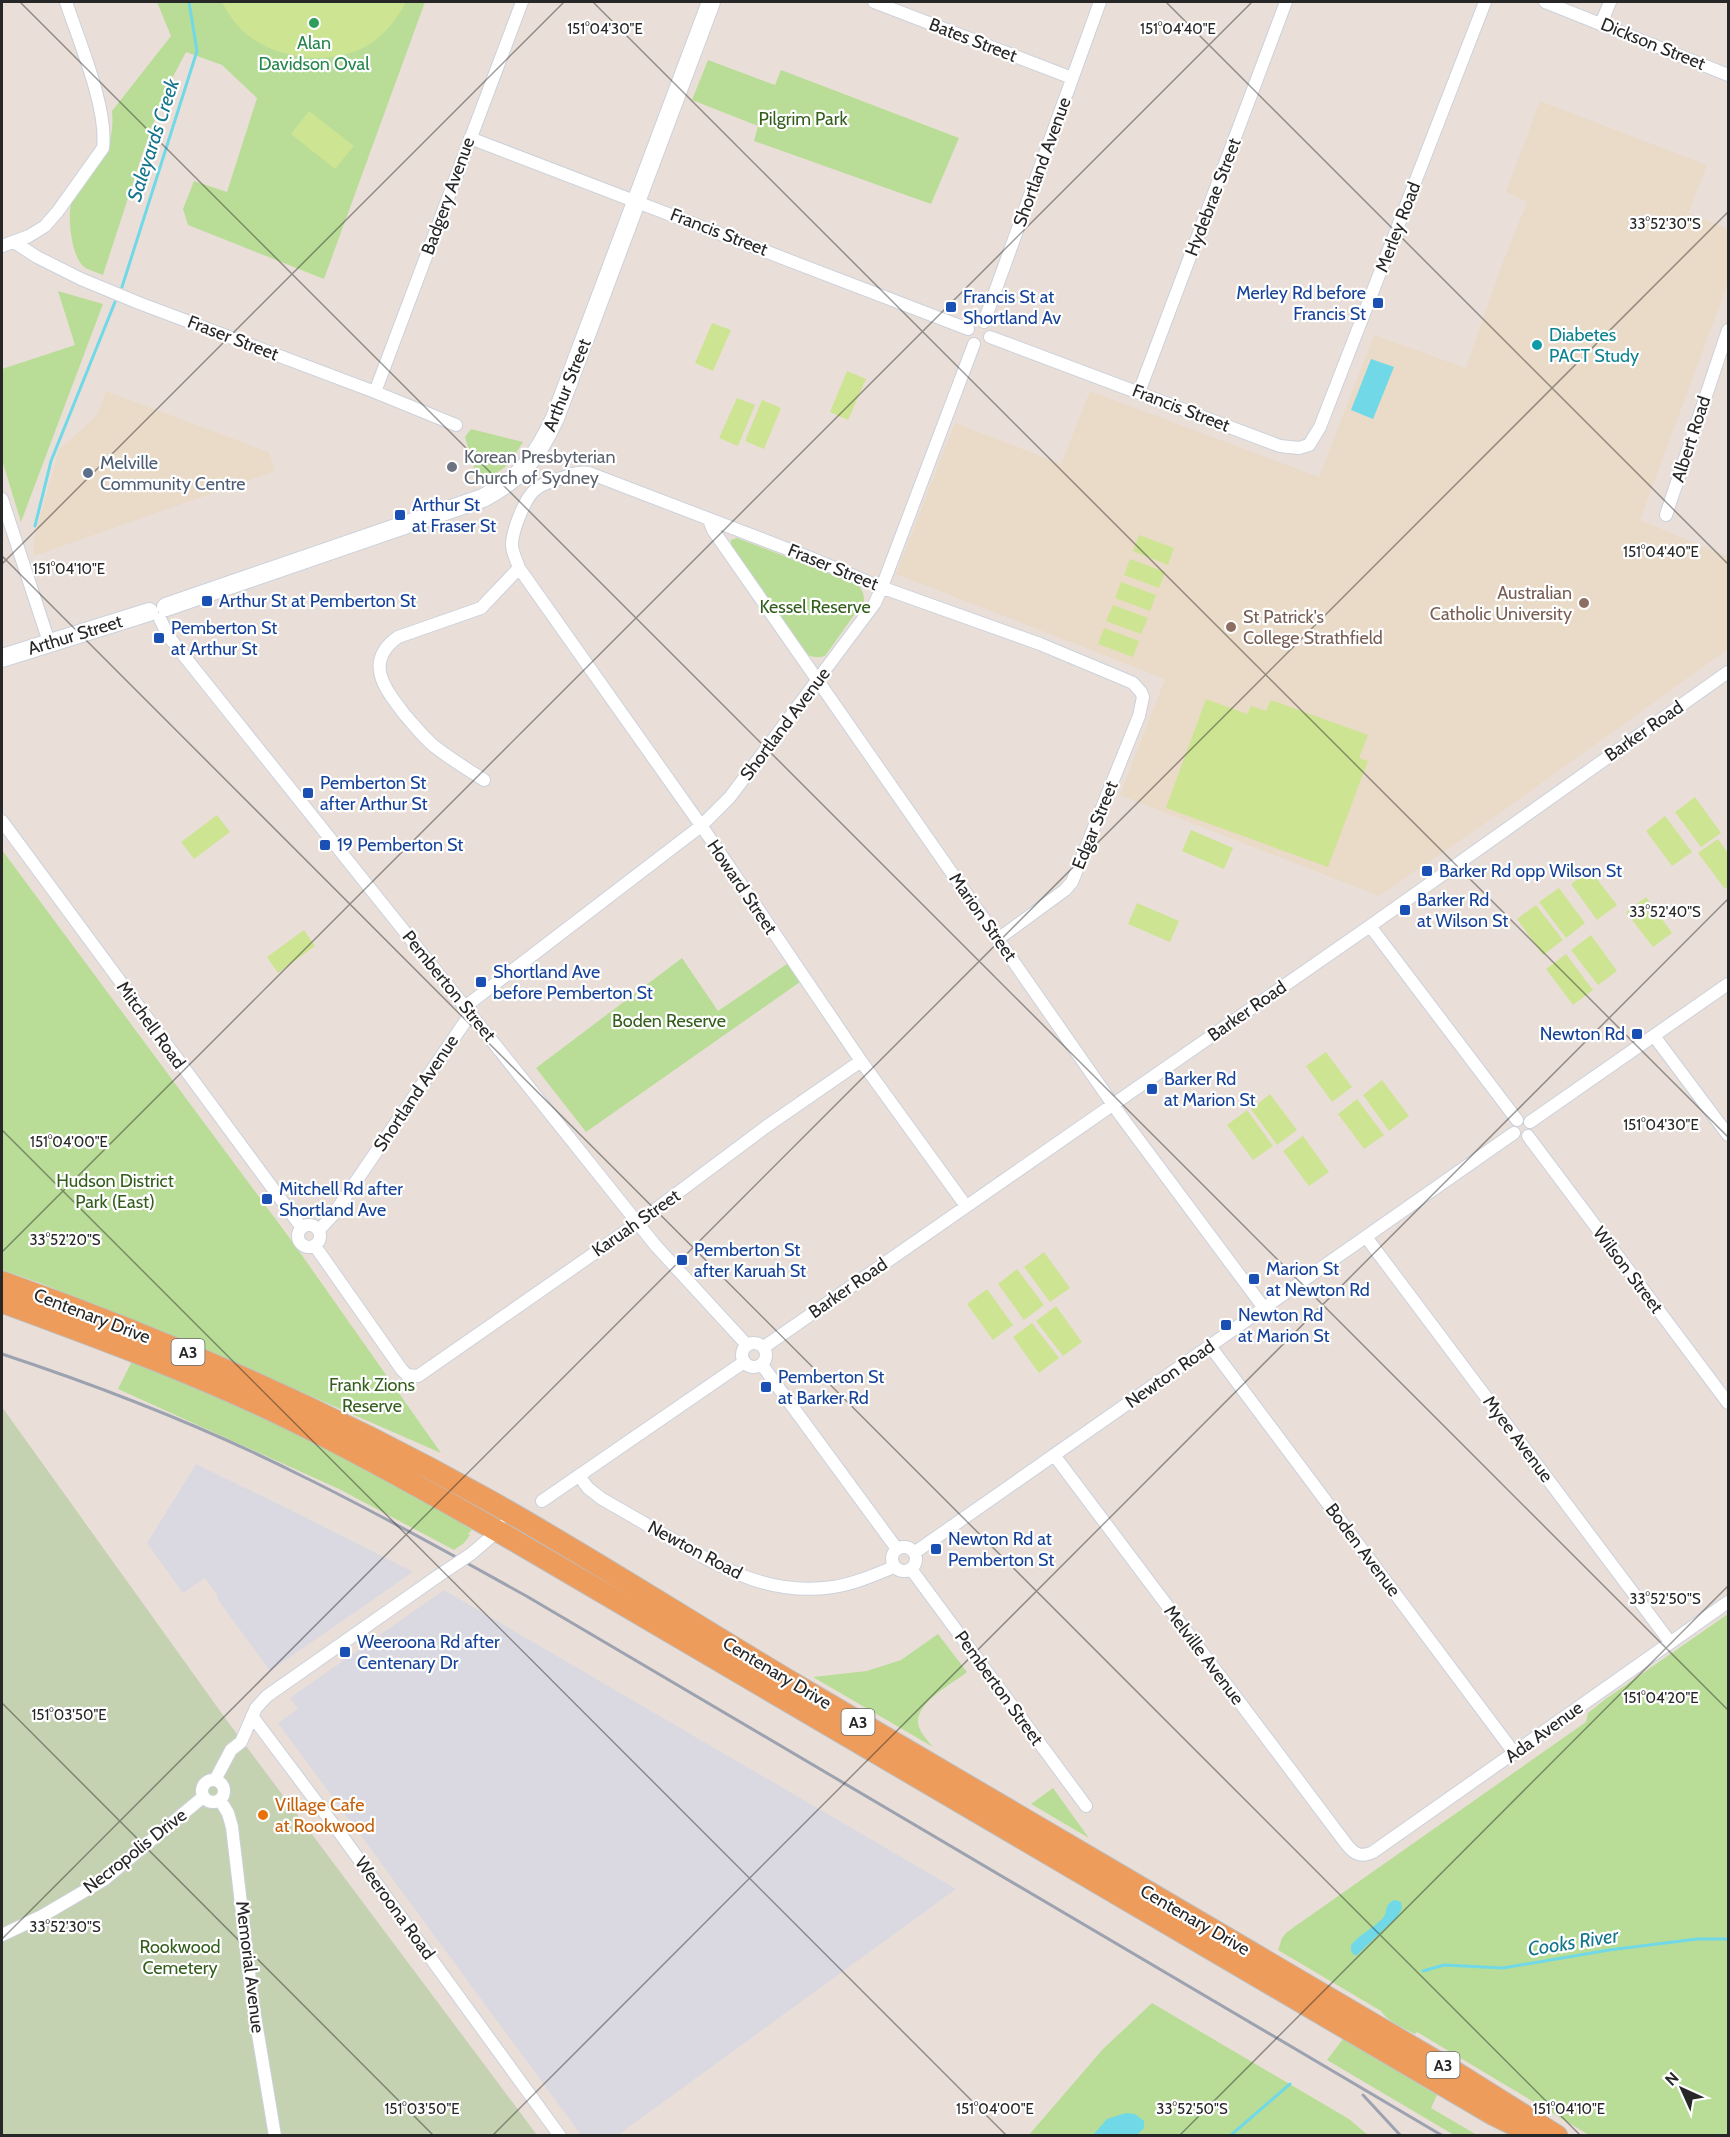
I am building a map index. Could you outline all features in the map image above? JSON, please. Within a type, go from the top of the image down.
[{"type":"highway","name":"Centenary Drive","points":[[2,1282],[133,1330],[234,1372],[384,1444],[509,1512],[1373,2034],[1501,2110],[1557,2136]]},
{"type":"highway","name":"Centenary Drive","points":[[2,1302],[153,1359],[290,1419],[396,1473],[1333,2010]]},
{"type":"highway","name":"Centenary Drive","points":[[1501,2110],[1533,2136]]},
{"type":"highway","points":[[1501,2110],[1518,2136]]},
{"type":"highway","points":[[1501,2110],[1532,2111],[1572,2136]]},
{"type":"main road","name":"Arthur Street","points":[[2,658],[49,642],[158,613],[454,509],[483,498],[509,483],[531,462],[543,444],[555,418],[711,2]]},
{"type":"street","points":[[2,246],[29,236],[45,226],[103,148],[104,135],[98,100],[66,2]]},
{"type":"street","name":"Badgery Avenue","points":[[375,392],[522,2]]},
{"type":"street","name":"Bates Street","points":[[874,2],[1072,78]]},
{"type":"street","name":"Shortland Avenue","points":[[984,322],[1101,2]]},
{"type":"street","name":"Hydebrae Street","points":[[1139,392],[1286,2]]},
{"type":"street","name":"Merley Road","points":[[1305,447],[1313,441],[1320,428],[1485,2]]},
{"type":"street","name":"Dickson Street","points":[[1545,2],[1728,75]]},
{"type":"street","points":[[1601,24],[1610,2]]},
{"type":"street","name":"Francis Street","points":[[470,138],[968,329]]},
{"type":"street","name":"Fraser Street","points":[[14,242],[37,257],[81,279],[456,425]]},
{"type":"street","points":[[976,321],[984,322],[991,330],[990,338],[985,343],[974,344],[968,336],[968,329],[976,321]]},
{"type":"street","name":"Albert Road","points":[[1666,515],[1728,330]]},
{"type":"street","name":"Francis Street","points":[[990,338],[1280,446],[1305,447]]},
{"type":"street","name":"Shortland Avenue","points":[[319,1230],[333,1215],[468,1010],[701,826],[730,797],[868,614],[882,587],[974,344]]},
{"type":"street","name":"Fraser Street","points":[[519,568],[512,546],[513,539],[533,491],[546,483],[581,472],[589,473],[882,587],[1040,644],[1133,683]]},
{"type":"street","points":[[2,499],[49,642]]},
{"type":"street","name":"Marion Street","points":[[710,520],[713,530],[1113,1103],[1264,1308]]},
{"type":"street","points":[[484,780],[432,744],[390,696],[380,679],[379,667],[382,654],[398,637],[481,608],[519,568]]},
{"type":"street","name":"Howard Street","points":[[519,568],[701,826],[861,1061],[966,1206]]},
{"type":"street","name":"Pemberton Street","points":[[158,613],[170,637],[638,1222],[675,1268],[747,1346]]},
{"type":"street","name":"Barker Road","points":[[764,1347],[1371,926],[1728,672]]},
{"type":"street","name":"Edgar Street","points":[[998,939],[1065,890],[1072,882],[1138,716],[1143,697],[1133,683]]},
{"type":"street","name":"Mitchell Road","points":[[2,821],[302,1228]]},
{"type":"street","points":[[1371,926],[1516,1120]]},
{"type":"street","points":[[1530,1122],[1728,984]]},
{"type":"street","points":[[1654,1036],[1728,1135]]},
{"type":"street","name":"Karuah Street","points":[[315,1246],[402,1370],[407,1375],[418,1376],[716,1166],[766,1126],[861,1061]]},
{"type":"street","points":[[1522,1118],[1530,1122],[1532,1131],[1528,1136],[1522,1138],[1514,1133],[1513,1125],[1516,1120],[1522,1118]]},
{"type":"street","name":"Newton Road","points":[[914,1553],[1514,1133]]},
{"type":"street","name":"Wilson Street","points":[[1528,1136],[1728,1404]]},
{"type":"street","points":[[311,1226],[319,1230],[320,1239],[315,1246],[306,1246],[300,1242],[299,1235],[302,1228],[311,1226]]},
{"type":"street","name":"Myee Avenue","points":[[1366,1237],[1670,1642]]},
{"type":"street","points":[[754,1343],[764,1347],[766,1359],[762,1365],[754,1368],[744,1362],[743,1351],[747,1346],[754,1343]]},
{"type":"street","name":"Boden Avenue","points":[[1210,1346],[1515,1754]]},
{"type":"street","points":[[542,1501],[744,1362]]},
{"type":"street","points":[[762,1365],[897,1549]]},
{"type":"street","name":"Melville Avenue","points":[[1054,1455],[1337,1832],[1356,1854]]},
{"type":"street","name":"Newton Road","points":[[579,1476],[588,1488],[602,1499],[723,1569],[759,1582],[793,1588],[832,1587],[863,1579],[894,1567]]},
{"type":"street","points":[[218,1782],[238,1754],[239,1744],[256,1708],[267,1696],[471,1554],[498,1531],[509,1512]]},
{"type":"street","points":[[908,1548],[914,1553],[915,1563],[911,1569],[900,1571],[894,1567],[892,1556],[897,1549],[908,1548]]},
{"type":"street","name":"Pemberton Street","points":[[911,1569],[1086,1806]]},
{"type":"street","name":"Ada Avenue","points":[[1356,1854],[1364,1856],[1373,1852],[1728,1602]]},
{"type":"street","name":"Weeroona Road","points":[[252,1716],[561,2136]]},
{"type":"street","points":[[208,1781],[218,1782],[224,1792],[220,1800],[209,1802],[203,1797],[204,1785],[208,1781]]},
{"type":"street","name":"Necropolis Drive","points":[[2,1935],[42,1916],[105,1879],[203,1797]]},
{"type":"street","name":"Memorial Avenue","points":[[220,1800],[228,1813],[232,1827],[252,1998],[275,2136]]},
{"type":"shaded area","points":[[1540,101],[1707,165],[1688,213],[1728,229],[1728,283],[1640,520],[1728,557],[1728,649],[1500,813],[1379,896],[1120,795],[1165,679],[896,574],[955,423],[1061,464],[1090,391],[1319,477],[1374,335],[1466,368],[1498,275],[1527,202],[1506,192]]},
{"type":"shaded area","points":[[106,391],[269,452],[275,471],[34,556],[33,543],[59,450],[97,415]]},
{"type":"shaded area","points":[[196,1464],[413,1572],[270,1671],[216,1597],[218,1596],[205,1578],[183,1593],[147,1543]]},
{"type":"shaded area","points":[[444,1590],[956,1889],[618,2135],[581,2135],[278,1723],[298,1709],[290,1698]]},
{"type":"green space","points":[[157,2],[425,2],[324,279],[188,225],[183,209],[194,181],[227,192],[257,98],[222,65],[186,52],[167,88],[143,152],[103,275],[86,268],[78,259],[72,242],[70,222],[73,198],[106,150],[112,127],[112,111],[171,36]]},
{"type":"green space","name":"Alan Davidson Oval","points":[[222,2],[406,2],[386,30],[364,48],[347,54],[310,58],[274,50],[258,42],[237,25]]},
{"type":"green space","name":"Pilgrim Park","points":[[708,60],[775,85],[781,70],[959,138],[931,204],[754,141],[758,126],[692,100]]},
{"type":"green space","points":[[309,111],[354,146],[335,169],[291,134]]},
{"type":"green space","points":[[58,291],[103,304],[21,522],[2,460],[2,369],[75,345]]},
{"type":"green space","points":[[712,323],[731,330],[713,371],[695,363]]},
{"type":"green space","points":[[847,371],[866,379],[848,420],[830,412]]},
{"type":"green space","points":[[737,398],[755,405],[738,446],[719,438]]},
{"type":"green space","points":[[762,400],[781,408],[764,449],[745,441]]},
{"type":"green space","points":[[471,429],[523,442],[508,465],[479,485],[465,437]]},
{"type":"green space","points":[[1139,535],[1174,548],[1168,565],[1133,551]]},
{"type":"green space","name":"Kessel Reserve","points":[[737,538],[857,584],[860,588],[864,601],[825,656],[812,656],[801,651],[731,547],[731,540]]},
{"type":"green space","points":[[1130,559],[1165,572],[1159,588],[1124,575]]},
{"type":"green space","points":[[1121,582],[1156,595],[1150,611],[1115,598]]},
{"type":"green space","points":[[1113,605],[1148,618],[1141,634],[1106,621]]},
{"type":"green space","points":[[1104,628],[1139,641],[1133,657],[1098,644]]},
{"type":"green space","points":[[1206,699],[1247,714],[1251,706],[1266,711],[1271,700],[1368,735],[1359,758],[1368,761],[1328,867],[1166,808]]},
{"type":"green space","points":[[1695,797],[1721,833],[1701,847],[1675,812]]},
{"type":"green space","points":[[217,815],[230,832],[194,859],[181,842]]},
{"type":"green space","points":[[1665,816],[1692,852],[1672,866],[1646,831]]},
{"type":"green space","points":[[1191,830],[1233,848],[1224,869],[1182,851]]},
{"type":"green space","points":[[1718,839],[1728,853],[1728,886],[1725,889],[1698,853]]},
{"type":"green space","name":"Hudson District Park (East)","points":[[2,850],[294,1244],[441,1453],[224,1358],[40,1283],[2,1270]]},
{"type":"green space","points":[[1590,870],[1617,905],[1597,920],[1571,884]]},
{"type":"green space","points":[[1559,888],[1585,923],[1566,938],[1539,902]]},
{"type":"green space","points":[[1646,897],[1672,933],[1653,947],[1626,912]]},
{"type":"green space","points":[[1137,903],[1179,921],[1170,942],[1128,924]]},
{"type":"green space","points":[[1536,905],[1563,940],[1543,955],[1517,919]]},
{"type":"green space","points":[[304,930],[315,946],[278,973],[267,957]]},
{"type":"green space","points":[[1591,935],[1617,971],[1598,985],[1571,950]]},
{"type":"green space","points":[[1566,954],[1593,990],[1573,1005],[1546,969]]},
{"type":"green space","name":"Boden Reserve","points":[[682,958],[718,1011],[787,964],[800,982],[586,1132],[536,1068]]},
{"type":"green space","points":[[1326,1052],[1352,1087],[1332,1102],[1306,1066]]},
{"type":"green space","points":[[1382,1080],[1409,1116],[1389,1131],[1363,1095]]},
{"type":"green space","points":[[1270,1094],[1297,1130],[1277,1145],[1251,1109]]},
{"type":"green space","points":[[1357,1099],[1384,1135],[1364,1149],[1338,1114]]},
{"type":"green space","points":[[1247,1110],[1273,1146],[1253,1160],[1227,1125]]},
{"type":"green space","points":[[1303,1136],[1329,1172],[1309,1186],[1283,1151]]},
{"type":"green space","points":[[1044,1252],[1070,1288],[1050,1302],[1024,1267]]},
{"type":"green space","points":[[1017,1269],[1044,1305],[1024,1320],[998,1284]]},
{"type":"green space","points":[[987,1289],[1013,1325],[993,1340],[967,1304]]},
{"type":"green space","points":[[1056,1306],[1082,1342],[1063,1356],[1036,1321]]},
{"type":"green space","points":[[1032,1323],[1059,1358],[1039,1373],[1013,1337]]},
{"type":"green space","points":[[132,1361],[263,1417],[348,1459],[472,1530],[468,1534],[470,1535],[454,1550],[339,1489],[118,1389]]},
{"type":"green space","name":"Rookwood Cemetery","points":[[2,1407],[228,1722],[537,2135],[2,2135]]},
{"type":"green space","points":[[1728,1614],[1728,2135],[1589,2135],[1417,2032],[1415,2034],[1396,2024],[1381,2011],[1278,1950],[1287,1932],[1586,1722],[1588,1713],[1607,1698]]},
{"type":"green space","points":[[938,1634],[967,1672],[934,1696],[921,1711],[918,1719],[919,1727],[933,1747],[813,1677],[867,1671],[901,1660]]},
{"type":"green space","points":[[1053,1788],[1089,1838],[1031,1804]]},
{"type":"green space","points":[[1152,2003],[1349,2119],[1368,2135],[1028,2136],[1103,2049]]},
{"type":"green space","points":[[1343,2039],[1437,2095],[1431,2108],[1477,2135],[1454,2135],[1327,2060]]},
{"type":"water","points":[[1371,359],[1394,367],[1373,419],[1351,410]]},
{"type":"water","points":[[1395,1900],[1401,1902],[1402,1908],[1398,1916],[1357,1955],[1354,1955],[1351,1945],[1382,1919],[1387,1906]]},
{"type":"water","points":[[1126,2113],[1135,2114],[1144,2121],[1144,2128],[1137,2135],[1093,2135],[1107,2119]]},
{"type":"waterway","name":"Saleyards Creek","points":[[122,287],[197,51],[189,2]]},
{"type":"waterway","name":"Saleyards Creek","points":[[35,526],[51,461],[115,302]]},
{"type":"waterway","name":"Cooks River","points":[[1423,1971],[1444,1965],[1503,1968],[1609,1950],[1697,1939],[1728,1939]]},
{"type":"waterway","name":"Cooks River","points":[[1230,2136],[1290,2084]]},
{"type":"railway","points":[[2,1354],[117,1395],[193,1426],[304,1477],[417,1536],[528,1597],[1443,2136]]},
{"type":"railway","points":[[1363,2095],[1401,2136]]},
{"type":"place","name":"Alan Davidson Oval","points":[[314,23]]},
{"type":"place","name":"Merley Rd before Francis St","points":[[1378,303]]},
{"type":"place","name":"Francis St at Shortland Av","points":[[951,307]]},
{"type":"place","name":"Diabetes PACT Study","points":[[1537,345]]},
{"type":"place","name":"Korean Presbyterian Church of Sydney","points":[[452,467]]},
{"type":"place","name":"Melville Community Centre","points":[[88,473]]},
{"type":"place","name":"Arthur St at Fraser St","points":[[400,515]]},
{"type":"place","name":"Arthur St at Pemberton St","points":[[207,601]]},
{"type":"place","name":"Australian Catholic University","points":[[1584,603]]},
{"type":"place","name":"St Patrick's College Strathfield","points":[[1231,627]]},
{"type":"place","name":"Pemberton St at Arthur St","points":[[159,638]]},
{"type":"place","name":"Pemberton St after Arthur St","points":[[308,793]]},
{"type":"place","name":"19 Pemberton St","points":[[325,845]]},
{"type":"place","name":"Barker Rd opp Wilson St","points":[[1427,871]]},
{"type":"place","name":"Barker Rd at Wilson St","points":[[1405,910]]},
{"type":"place","name":"Shortland Ave before Pemberton St","points":[[481,982]]},
{"type":"place","name":"Newton Rd","points":[[1637,1034]]},
{"type":"place","name":"Barker Rd at Marion St","points":[[1152,1089]]},
{"type":"place","name":"Mitchell Rd after Shortland Ave","points":[[267,1199]]},
{"type":"place","name":"Pemberton St after Karuah St","points":[[682,1260]]},
{"type":"place","name":"Marion St at Newton Rd","points":[[1254,1279]]},
{"type":"place","name":"Newton Rd at Marion St","points":[[1226,1325]]},
{"type":"place","name":"Pemberton St at Barker Rd","points":[[766,1387]]},
{"type":"place","name":"Newton Rd at Pemberton St","points":[[936,1549]]},
{"type":"place","name":"Weeroona Rd after Centenary Dr","points":[[345,1652]]},
{"type":"place","name":"Village Cafe at Rookwood","points":[[263,1815]]},
{"type":"park label","name":"Frank Zions Reserve","points":[[372,1395]]}]
